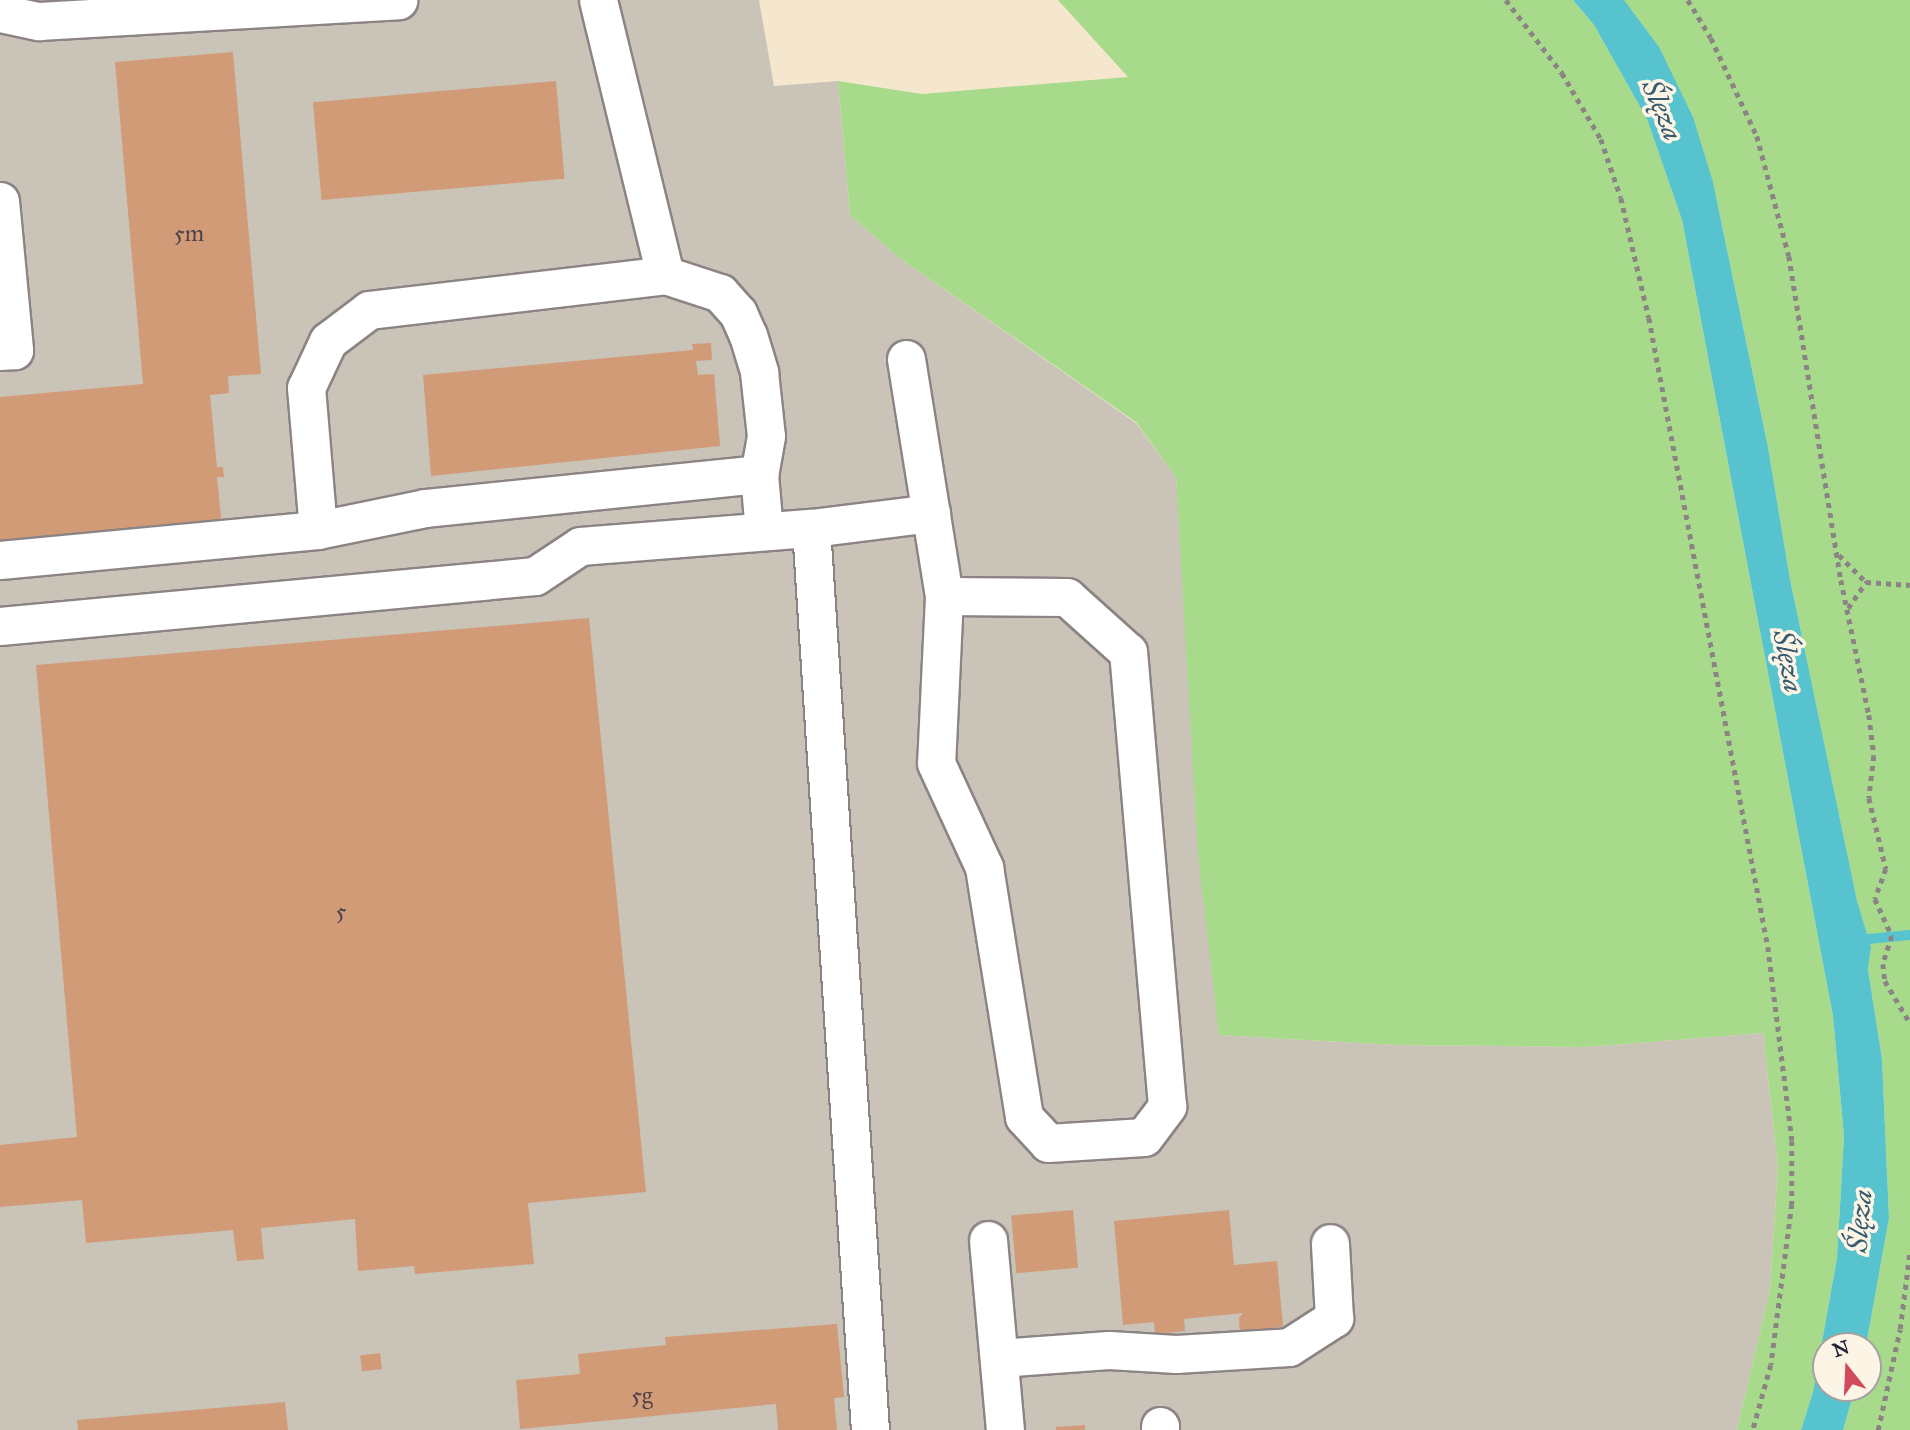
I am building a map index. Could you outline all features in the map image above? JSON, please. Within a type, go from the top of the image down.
[{"type":"lane","points":[[0,13],[39,21],[398,0]]},
{"type":"lane","points":[[598,0],[665,275]]},
{"type":"lane","points":[[0,201],[14,350],[0,351]]},
{"type":"lane","points":[[317,530],[306,388],[328,341],[369,310],[665,275],[720,293],[743,324],[759,372],[765,423],[759,474],[764,531]]},
{"type":"lane","points":[[906,359],[944,596],[936,763],[984,867],[1024,1117],[1048,1143],[1144,1137],[1167,1106],[1128,652],[1067,597],[944,596]]},
{"type":"lane","points":[[0,560],[317,530],[425,508],[759,474]]},
{"type":"lane","points":[[0,626],[535,576],[580,545],[811,528],[931,513]]},
{"type":"lane","points":[[811,528],[870,1430]]},
{"type":"lane","points":[[988,1240],[1005,1430]]},
{"type":"lane","points":[[999,1359],[1109,1350],[1176,1354],[1289,1347],[1334,1318],[1330,1243]]},
{"type":"path","points":[[1506,0],[1562,74],[1601,139],[1621,198],[1649,318],[1768,947],[1792,1141],[1792,1205],[1771,1365],[1753,1430]]},
{"type":"path","points":[[1688,0],[1712,38],[1761,150],[1789,256],[1872,743],[1869,798],[1886,869],[1875,899],[1892,936],[1883,964],[1885,981],[1910,1023]]},
{"type":"path","points":[[1839,555],[1866,582],[1910,585]]},
{"type":"path","points":[[1848,608],[1866,582]]},
{"type":"path","points":[[1878,1430],[1900,1329],[1910,1250]]},
{"type":"shaded area","points":[[0,0],[759,0],[774,86],[838,81],[850,215],[898,257],[1136,423],[1176,477],[1219,1035],[1395,1045],[1586,1047],[1763,1033],[1778,1166],[1770,1289],[1737,1430],[0,1430]]},
{"type":"green space","points":[[1058,0],[1573,0],[1594,25],[1647,119],[1682,220],[1833,1016],[1844,1136],[1837,1258],[1824,1332],[1812,1332],[1812,1395],[1801,1430],[1737,1430],[1770,1289],[1778,1166],[1763,1033],[1586,1047],[1395,1045],[1219,1035],[1198,855],[1176,477],[1136,422],[898,257],[850,215],[838,81],[922,94],[1128,77]]},
{"type":"green space","points":[[1624,0],[1910,0],[1910,1430],[1843,1430],[1851,1402],[1882,1402],[1882,1332],[1869,1332],[1889,1218],[1882,1059],[1868,969],[1871,947],[1857,902],[1790,579],[1768,447],[1713,182]]},
{"type":"water","name":"Ślęza","points":[[1573,0],[1624,0],[1659,47],[1693,117],[1713,182],[1768,447],[1790,579],[1857,901],[1871,947],[1868,969],[1882,1059],[1889,1218],[1869,1332],[1824,1332],[1837,1258],[1844,1136],[1833,1016],[1682,220],[1647,119],[1594,25]]},
{"type":"water","points":[[1812,1395],[1812,1402],[1851,1402],[1843,1430],[1801,1430]]},
{"type":"building","points":[[233,52],[261,374],[228,376],[229,393],[210,395],[217,467],[223,467],[224,477],[217,477],[222,527],[0,547],[0,397],[143,384],[115,62]]},
{"type":"building","points":[[556,81],[565,179],[321,200],[313,102]]},
{"type":"building","points":[[711,343],[712,360],[696,361],[698,375],[714,374],[720,446],[431,476],[423,375],[693,350],[692,344]]},
{"type":"building","points":[[589,618],[646,1192],[528,1203],[534,1264],[415,1274],[414,1266],[358,1271],[355,1219],[261,1228],[264,1259],[237,1261],[233,1230],[86,1243],[82,1200],[0,1207],[0,1145],[77,1137],[36,665]]},
{"type":"building","points":[[1073,1210],[1078,1268],[1016,1273],[1011,1215]]},
{"type":"building","points":[[1229,1210],[1234,1265],[1277,1261],[1283,1326],[1240,1335],[1239,1318],[1243,1313],[1184,1319],[1185,1331],[1155,1334],[1154,1322],[1123,1325],[1114,1221]]},
{"type":"building","points":[[837,1324],[844,1397],[834,1398],[837,1430],[778,1430],[776,1404],[520,1429],[516,1380],[580,1374],[578,1354],[666,1345],[665,1337]]},
{"type":"building","points":[[380,1353],[382,1369],[362,1371],[360,1355]]},
{"type":"building","points":[[285,1402],[288,1430],[78,1430],[77,1420]]},
{"type":"building","points":[[1085,1425],[1085,1430],[1056,1430],[1056,1427]]},
{"type":"waterway","points":[[1858,940],[1910,935]]}]
